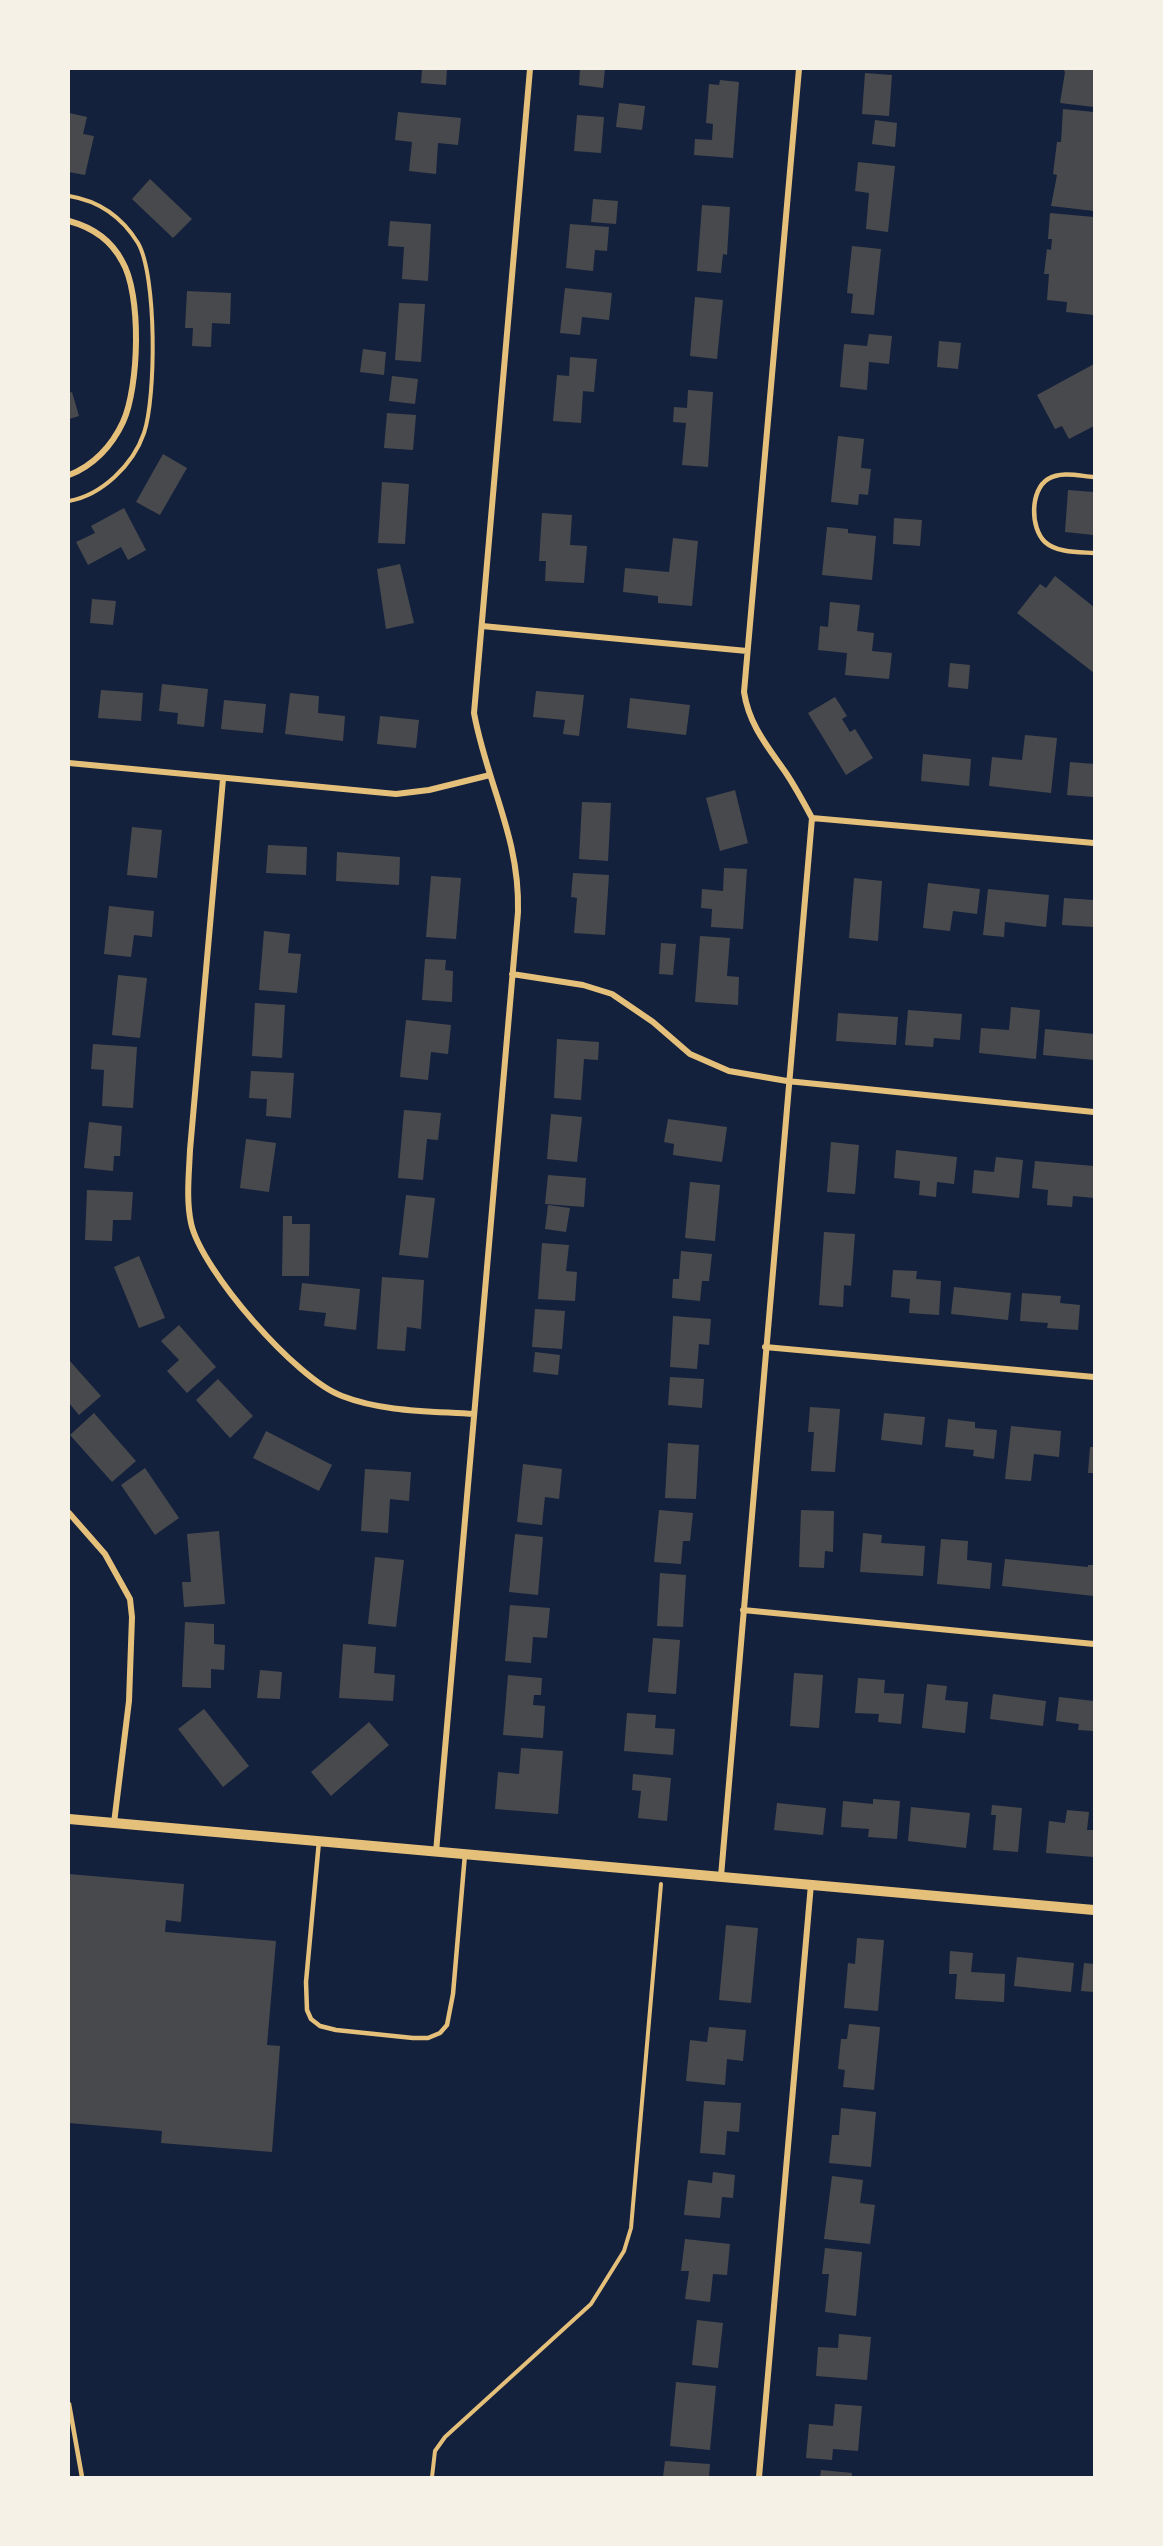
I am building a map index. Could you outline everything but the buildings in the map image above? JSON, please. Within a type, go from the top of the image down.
[{"type":"street","points":[[436,1852],[519,884],[514,852],[474,713],[530,69]]},
{"type":"street","points":[[721,1876],[812,818],[797,790],[754,728],[747,710],[744,692],[799,69]]},
{"type":"street","points":[[69,221],[103,237],[115,251],[128,275],[136,315],[131,384],[124,421],[110,445],[96,459],[81,471],[69,475]]},
{"type":"street","points":[[482,626],[747,651]]},
{"type":"street","points":[[69,763],[396,794],[429,790],[490,774]]},
{"type":"street","points":[[223,779],[190,1150],[188,1200],[191,1225],[201,1248],[218,1275],[257,1324],[301,1370],[323,1385],[340,1396],[369,1404],[474,1414]]},
{"type":"street","points":[[812,818],[1094,843]]},
{"type":"street","points":[[512,974],[583,985],[612,994],[653,1022],[690,1054],[729,1071],[788,1081],[1094,1112]]},
{"type":"street","points":[[765,1347],[1094,1377]]},
{"type":"street","points":[[69,1513],[105,1554],[130,1599],[132,1617],[129,1701],[114,1823]]},
{"type":"street","points":[[743,1610],[1094,1644]]},
{"type":"street","points":[[69,1819],[1094,1910]]},
{"type":"street","points":[[759,2477],[811,1884]]},
{"type":"lane","points":[[1094,477],[1060,474],[1047,480],[1038,492],[1034,506],[1038,530],[1045,542],[1060,550],[1094,553]]},
{"type":"lane","points":[[319,1841],[306,1982],[307,2010],[311,2019],[320,2026],[336,2030],[413,2038],[428,2038],[440,2033],[447,2025],[453,1994],[465,1854]]},
{"type":"lane","points":[[69,2404],[82,2477]]},
{"type":"path","points":[[432,2477],[435,2451],[445,2437],[591,2304],[624,2251],[631,2228],[662,1871]]}]
